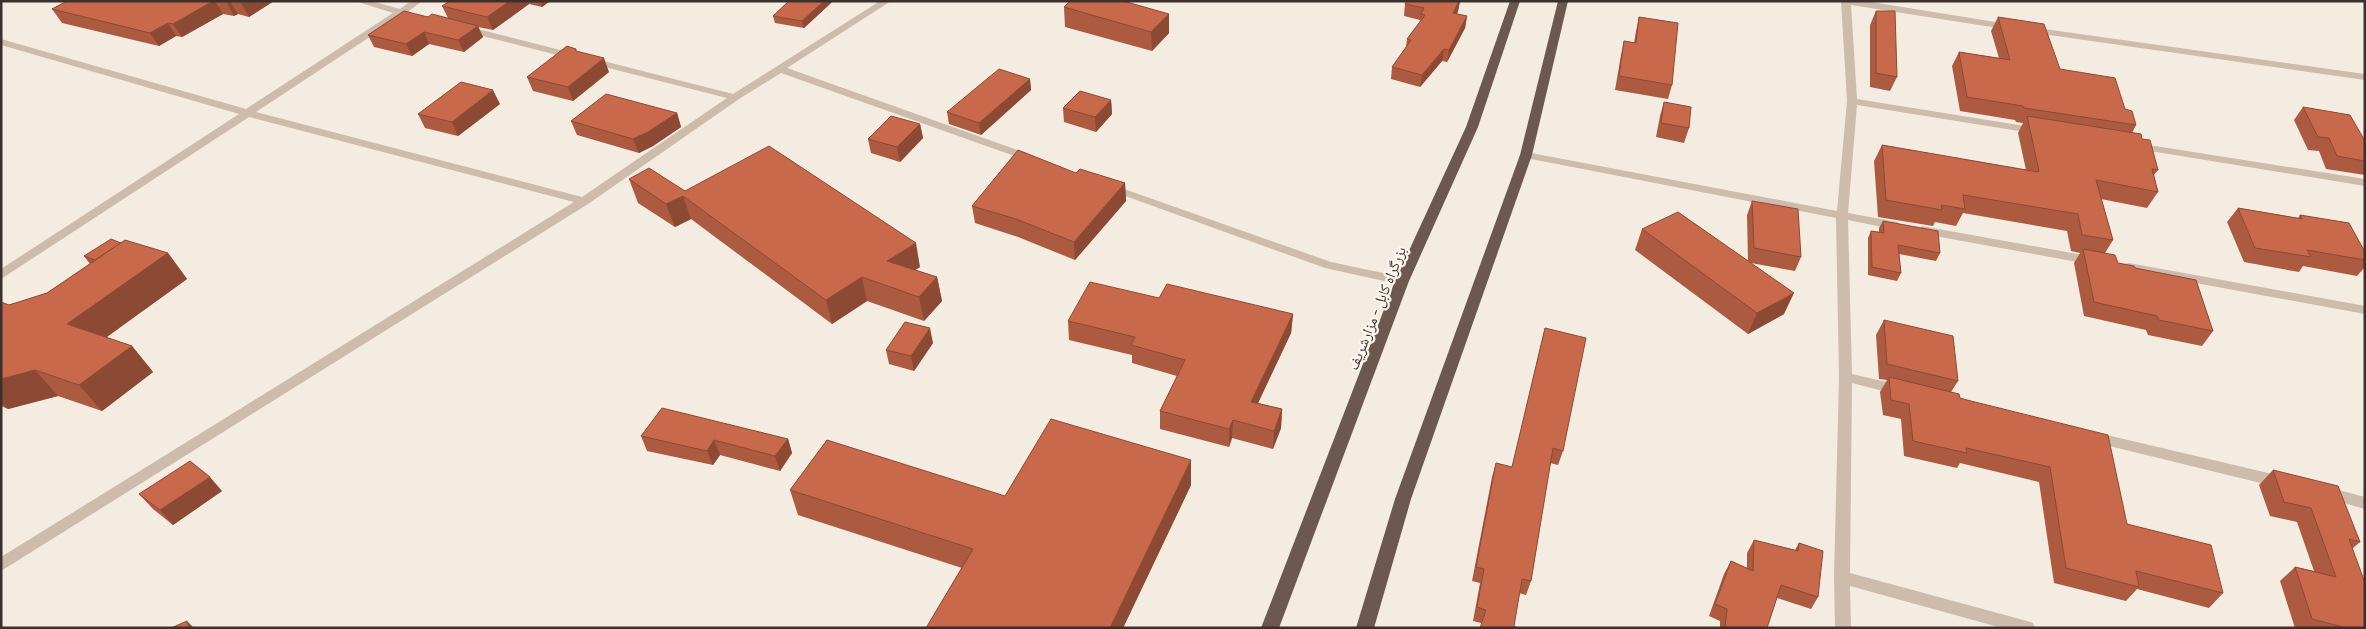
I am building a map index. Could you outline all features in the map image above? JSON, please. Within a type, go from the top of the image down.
[{"type":"highway","name":"بزرگراه کابل - مزارشریف","points":[[1270,628],[1402,280],[1472,127],[1515,1]]},
{"type":"highway","points":[[1365,628],[1403,499],[1526,155],[1563,1]]},
{"type":"street","points":[[358,1],[406,13]]},
{"type":"street","points":[[1,275],[248,113],[406,13],[418,1]]},
{"type":"street","points":[[1843,628],[1842,577],[1846,377],[1842,216],[1852,101],[1846,1],[2180,52],[2365,77]]},
{"type":"street","points":[[1,564],[584,201],[735,97],[883,2]]},
{"type":"street","points":[[459,27],[735,97]]},
{"type":"street","points":[[1,42],[248,113],[584,201]]},
{"type":"street","points":[[780,69],[1040,162]]},
{"type":"street","points":[[1852,101],[2049,132]]},
{"type":"street","points":[[2128,145],[2365,183]]},
{"type":"street","points":[[1526,155],[1842,216],[2365,310]]},
{"type":"street","points":[[1096,182],[1329,265],[1402,280]]},
{"type":"street","points":[[1846,377],[1913,393]]},
{"type":"street","points":[[2076,433],[2298,486]]},
{"type":"street","points":[[2317,491],[2365,503]]},
{"type":"street","points":[[1842,577],[2027,628]]},
{"type":"building","points":[[67,1],[213,1],[173,24],[168,23],[150,33],[52,9]]},
{"type":"building","points":[[450,1],[510,1],[487,17],[442,6]]},
{"type":"building","points":[[789,1],[824,1],[802,21],[773,16]]},
{"type":"building","points":[[1070,1],[1123,1],[1169,14],[1151,32],[1064,7]]},
{"type":"building","points":[[1407,1],[1459,1],[1453,13],[1467,16],[1449,50],[1444,49],[1422,75],[1392,67],[1411,40],[1407,39],[1425,15],[1421,14],[1424,8],[1405,4]]},
{"type":"building","points":[[404,11],[428,17],[432,14],[478,26],[458,40],[424,32],[406,44],[368,35]]},
{"type":"building","points":[[1876,11],[1895,11],[1897,77],[1876,73]]},
{"type":"building","points":[[1639,17],[1678,23],[1672,85],[1619,76],[1624,41],[1636,43]]},
{"type":"building","points":[[1998,17],[2044,24],[2060,69],[2115,78],[2125,109],[2132,111],[2136,125],[2024,108],[2023,106],[1967,97],[1959,52],[2010,60]]},
{"type":"building","points":[[567,46],[576,49],[576,51],[604,58],[568,87],[527,77]]},
{"type":"building","points":[[999,69],[1030,79],[979,123],[947,112]]},
{"type":"building","points":[[461,82],[493,90],[452,122],[418,114]]},
{"type":"building","points":[[1080,91],[1111,100],[1095,117],[1063,108]]},
{"type":"building","points":[[606,94],[677,113],[648,132],[633,139],[571,121]]},
{"type":"building","points":[[1664,102],[1691,107],[1689,128],[1661,123]]},
{"type":"building","points":[[2303,107],[2350,115],[2365,141],[2365,161],[2337,156],[2329,138],[2318,137]]},
{"type":"building","points":[[891,116],[920,124],[897,147],[868,139]]},
{"type":"building","points":[[2027,116],[2141,134],[2142,139],[2150,140],[2158,170],[2152,169],[2158,192],[2096,180],[2113,240],[2082,235],[2078,214],[1963,195],[1965,209],[1941,205],[1942,210],[1886,200],[1882,145],[2038,172]]},
{"type":"building","points":[[769,146],[916,243],[887,261],[937,277],[919,297],[862,277],[826,300],[683,196],[666,204],[629,179],[649,168],[685,191]]},
{"type":"building","points":[[1018,150],[1076,173],[1080,169],[1125,183],[1074,242],[1016,219],[972,206]]},
{"type":"building","points":[[1752,201],[1798,209],[1801,257],[1754,248]]},
{"type":"building","points":[[2238,208],[2302,219],[2300,215],[2349,223],[2365,252],[2365,260],[2307,250],[2311,257],[2255,248]]},
{"type":"building","points":[[1678,212],[1794,293],[1757,313],[1642,229]]},
{"type":"building","points":[[1883,221],[1938,231],[1940,253],[1898,245],[1901,273],[1872,267],[1871,231],[1884,233]]},
{"type":"building","points":[[111,239],[121,243],[95,260],[84,256]]},
{"type":"building","points":[[125,240],[168,253],[67,324],[132,346],[79,385],[35,370],[1,379],[1,302],[9,305],[47,293]]},
{"type":"building","points":[[2083,249],[2115,255],[2118,263],[2134,266],[2135,268],[2196,280],[2213,331],[2159,320],[2157,316],[2094,302]]},
{"type":"building","points":[[1090,282],[1159,298],[1167,284],[1293,314],[1251,402],[1282,409],[1274,431],[1233,420],[1229,429],[1160,411],[1185,360],[1131,345],[1135,337],[1068,321]]},
{"type":"building","points":[[1884,320],[1953,336],[1958,381],[1887,364]]},
{"type":"building","points":[[905,322],[930,328],[911,356],[886,350]]},
{"type":"building","points":[[1545,328],[1586,338],[1563,451],[1553,448],[1531,581],[1522,579],[1514,626],[1518,628],[1480,628],[1486,610],[1477,607],[1484,569],[1476,567],[1496,463],[1512,467]]},
{"type":"building","points":[[1889,377],[1959,394],[1960,398],[1967,400],[2108,435],[2127,524],[2211,545],[2223,593],[2136,571],[2139,587],[2066,568],[2050,467],[1966,448],[1967,453],[1913,441],[1909,404],[1891,400]]},
{"type":"building","points":[[662,408],[788,439],[775,456],[714,440],[707,451],[641,436]]},
{"type":"building","points":[[1051,419],[1191,460],[1110,628],[926,628],[973,549],[790,490],[827,440],[1005,496]]},
{"type":"building","points":[[190,461],[210,477],[160,510],[139,494]]},
{"type":"building","points":[[2273,470],[2338,486],[2360,542],[2349,539],[2365,583],[2365,628],[2347,628],[2312,619],[2295,567],[2336,577],[2311,508],[2284,502]]},
{"type":"building","points":[[1754,540],[1798,551],[1799,543],[1823,551],[1818,597],[1781,585],[1767,628],[1725,628],[1727,609],[1715,604],[1731,561],[1753,571]]},
{"type":"building","points":[[187,621],[189,628],[171,628]]}]
